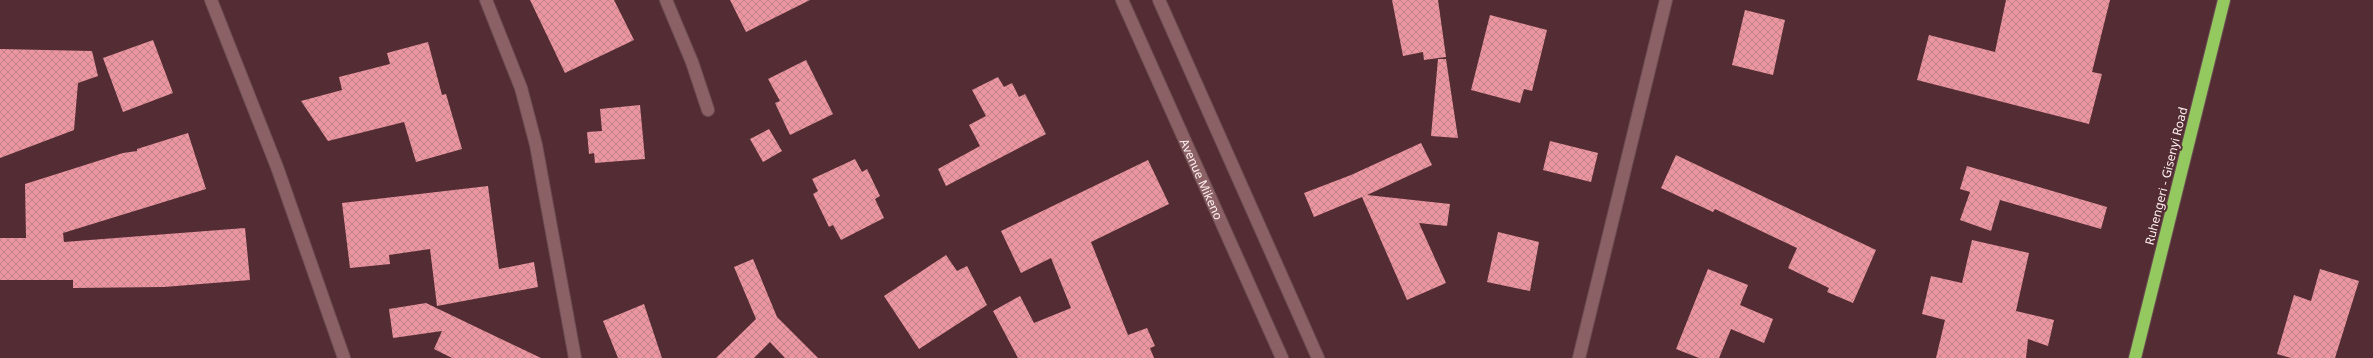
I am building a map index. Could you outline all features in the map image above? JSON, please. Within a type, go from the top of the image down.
[{"type":"highway","name":"Ruhengeri - Gisenyi Road","points":[[2135,358],[2224,0]]},
{"type":"street","points":[[211,0],[277,167],[344,358]]},
{"type":"street","points":[[486,0],[521,88],[536,145],[575,358]]},
{"type":"street","points":[[666,0],[692,62],[708,110]]},
{"type":"street","name":"Avenue Mikeno","points":[[1122,0],[1282,358]]},
{"type":"street","points":[[1159,0],[1318,358]]},
{"type":"street","points":[[1579,358],[1666,0]]},
{"type":"building","points":[[530,0],[614,0],[634,40],[565,73]]},
{"type":"building","points":[[730,0],[810,0],[746,32]]},
{"type":"building","points":[[1392,0],[1438,0],[1446,57],[1424,60],[1423,52],[1403,56]]},
{"type":"building","points":[[2006,0],[2110,0],[2092,72],[2102,74],[2089,124],[1917,80],[1929,35],[1995,52]]},
{"type":"building","points":[[1745,10],[1785,20],[1773,75],[1732,65]]},
{"type":"building","points":[[1490,15],[1547,30],[1532,91],[1524,89],[1520,103],[1471,90]]},
{"type":"building","points":[[153,40],[173,93],[123,112],[103,58]]},
{"type":"building","points":[[428,42],[442,95],[446,94],[462,149],[416,162],[404,122],[328,141],[301,101],[342,90],[339,77],[390,64],[387,53]]},
{"type":"building","points":[[0,49],[92,51],[98,76],[78,83],[74,130],[0,158]]},
{"type":"building","points":[[1438,59],[1446,59],[1458,138],[1431,136]]},
{"type":"building","points":[[806,60],[833,114],[790,135],[775,103],[780,101],[768,79]]},
{"type":"building","points":[[998,77],[1004,87],[1012,83],[1019,97],[1025,94],[1046,134],[946,186],[938,169],[980,146],[969,125],[986,116],[972,90]]},
{"type":"building","points":[[640,105],[645,159],[595,163],[594,153],[589,154],[587,132],[602,131],[600,109]]},
{"type":"building","points":[[769,129],[782,151],[763,162],[750,139]]},
{"type":"building","points":[[188,133],[206,189],[63,233],[64,242],[245,228],[250,280],[164,287],[73,288],[73,280],[0,280],[0,238],[26,238],[25,184],[123,153],[137,151],[137,149]]},
{"type":"building","points":[[1550,141],[1598,153],[1591,182],[1543,170]]},
{"type":"building","points":[[1421,143],[1432,165],[1367,195],[1450,204],[1447,226],[1419,223],[1446,283],[1407,300],[1362,197],[1314,217],[1304,193],[1351,175]]},
{"type":"building","points":[[1676,155],[1876,250],[1853,303],[1827,292],[1829,288],[1788,268],[1797,248],[1715,209],[1713,212],[1661,188]]},
{"type":"building","points":[[855,159],[862,172],[867,169],[880,196],[875,199],[884,218],[841,240],[833,225],[829,227],[813,194],[818,191],[812,179]]},
{"type":"building","points":[[1148,160],[1169,204],[1091,242],[1128,335],[1147,328],[1155,346],[1150,348],[1154,358],[1018,358],[993,311],[1020,296],[1034,323],[1071,308],[1051,258],[1021,273],[1001,231]]},
{"type":"building","points":[[1967,166],[2107,207],[2101,229],[2000,200],[1991,231],[1960,220],[1970,192],[1960,189]]},
{"type":"building","points":[[488,186],[499,269],[534,262],[538,287],[437,306],[430,249],[389,255],[390,264],[350,268],[342,203]]},
{"type":"building","points":[[1498,232],[1539,242],[1530,291],[1487,282]]},
{"type":"building","points":[[1972,240],[2029,253],[2016,311],[2054,320],[2048,346],[2028,339],[2026,358],[1936,358],[1945,320],[1922,314],[1931,276],[1962,283]]},
{"type":"building","points":[[946,255],[957,271],[967,266],[987,305],[919,349],[884,296]]},
{"type":"building","points":[[753,259],[777,317],[818,358],[785,358],[770,342],[754,358],[716,358],[756,319],[734,267]]},
{"type":"building","points":[[1708,269],[1748,285],[1740,305],[1773,319],[1764,343],[1731,329],[1719,358],[1699,358],[1676,349]]},
{"type":"building","points":[[2320,269],[2359,281],[2335,358],[2291,358],[2277,354],[2294,295],[2311,301]]},
{"type":"building","points":[[426,303],[541,358],[452,358],[434,349],[442,331],[393,338],[389,309]]},
{"type":"building","points":[[644,304],[662,358],[618,358],[603,321]]}]
